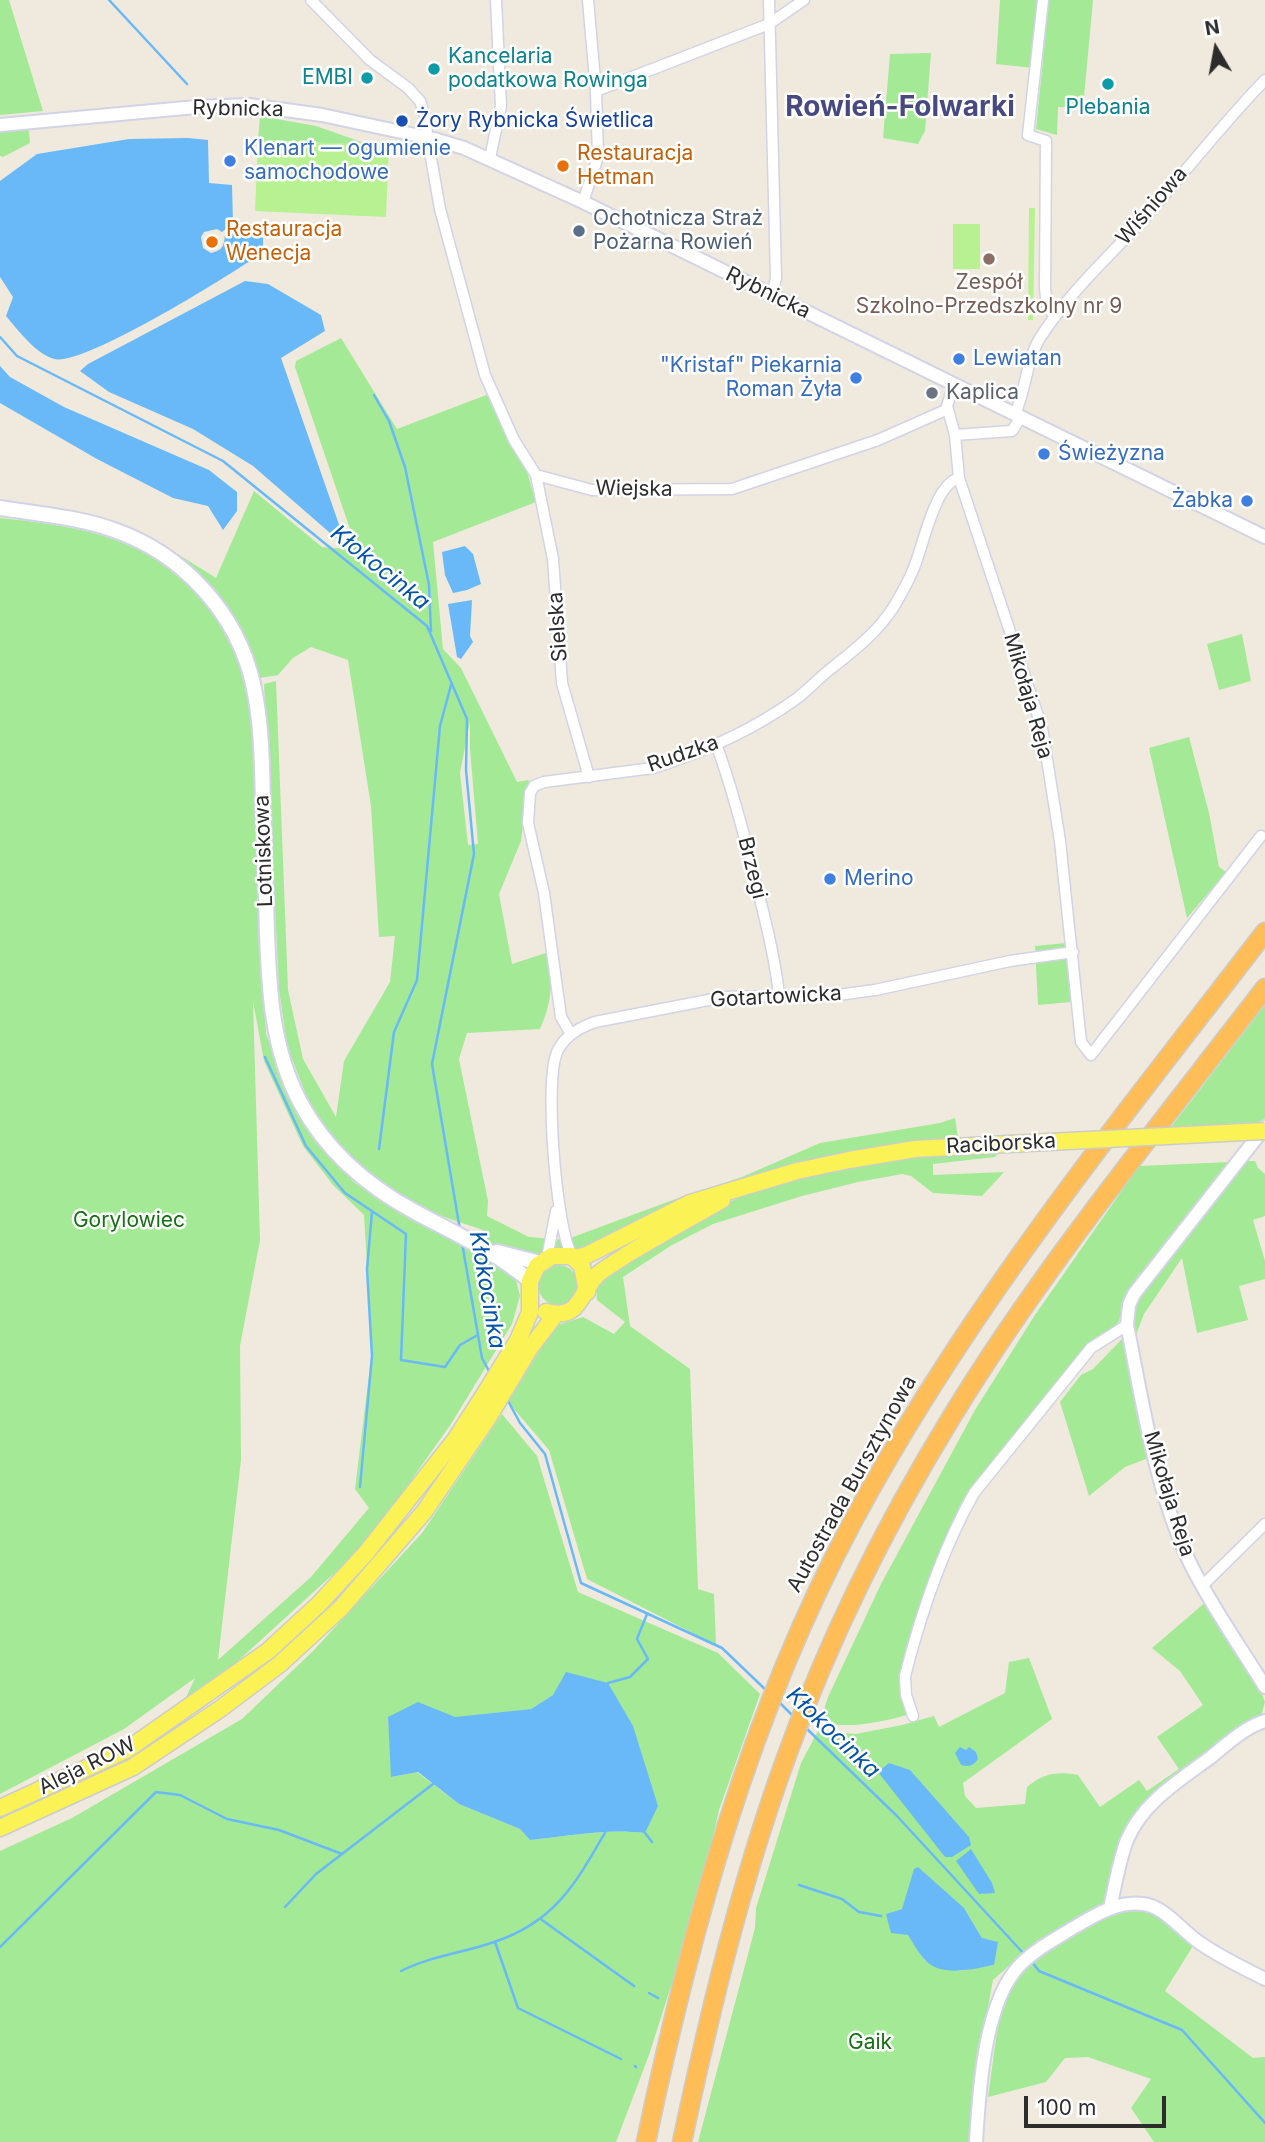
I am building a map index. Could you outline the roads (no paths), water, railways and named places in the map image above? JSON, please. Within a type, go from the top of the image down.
[{"type":"highway","name":"Autostrada Bursztynowa","points":[[646,2142],[702,1908],[724,1832],[757,1734],[788,1657],[852,1522],[919,1404],[971,1323],[1081,1172],[1265,932]]},
{"type":"highway","points":[[682,2142],[728,1944],[752,1858],[786,1755],[814,1684],[883,1539],[957,1408],[1043,1281],[1265,988]]},
{"type":"main road","name":"Lotniskowa","points":[[0,508],[95,524],[148,545],[190,575],[211,598],[228,623],[249,669],[258,720],[270,988],[275,1030],[285,1068],[307,1114],[343,1160],[371,1185],[436,1224],[489,1250],[543,1261]]},
{"type":"main road","name":"Raciborska","points":[[573,1257],[587,1255],[690,1203],[810,1168],[881,1154],[932,1148],[1265,1129]]},
{"type":"main road","name":"Raciborska","points":[[587,1292],[597,1276],[608,1267],[742,1189]]},
{"type":"main road","name":"Lotniskowa","points":[[489,1250],[530,1288]]},
{"type":"main road","points":[[557,1255],[573,1257],[580,1262],[587,1292],[576,1307],[556,1314],[546,1312],[530,1288],[534,1270],[543,1261],[557,1255]]},
{"type":"main road","name":"Aleja ROW","points":[[0,1808],[128,1749],[268,1651],[318,1604],[366,1553],[455,1440],[518,1340],[530,1312],[530,1288]]},
{"type":"main road","name":"Aleja ROW","points":[[0,1828],[133,1767],[220,1709],[280,1664],[341,1608],[424,1511],[488,1418],[530,1348],[556,1314]]},
{"type":"street","points":[[311,0],[370,60],[408,88],[420,101],[430,138],[440,209],[485,375],[514,440],[536,475]]},
{"type":"street","points":[[490,158],[501,106],[496,0]]},
{"type":"street","points":[[583,202],[598,157],[596,91],[588,0]]},
{"type":"street","points":[[769,0],[776,278],[772,295]]},
{"type":"street","points":[[596,91],[769,24],[804,0]]},
{"type":"street","points":[[1043,0],[1028,135],[1046,141],[1045,288],[1047,306],[1055,317]]},
{"type":"street","name":"Wiśniowa","points":[[1018,415],[1033,351],[1055,317],[1071,296],[1151,211],[1225,121],[1265,80]]},
{"type":"street","name":"Rybnicka","points":[[0,125],[196,107],[249,105],[322,115],[430,138],[490,158],[583,202],[1265,537]]},
{"type":"street","name":"Mikołaja Reja","points":[[954,384],[948,409],[955,435],[959,478],[1042,728],[1060,841],[1081,1042],[1091,1055],[1261,836]]},
{"type":"street","name":"Wiejska","points":[[536,475],[592,490],[732,489],[878,440],[948,409]]},
{"type":"street","points":[[955,435],[1013,431],[1018,415]]},
{"type":"street","name":"Sielska","points":[[536,475],[554,559],[562,683],[589,777]]},
{"type":"street","name":"Rudzka","points":[[571,1034],[561,1017],[544,893],[529,834],[527,811],[530,793],[538,783],[653,768],[761,723],[799,697],[871,636],[893,608],[914,569],[942,493],[949,482],[959,478]]},
{"type":"street","name":"Brzegi","points":[[716,744],[731,785],[750,856],[772,947],[779,995]]},
{"type":"street","name":"Gotartowicka","points":[[571,1034],[595,1022],[706,999],[838,995],[875,990],[1010,961],[1073,952]]},
{"type":"street","points":[[571,1034],[556,1053],[552,1077],[558,1203],[565,1244],[573,1257]]},
{"type":"street","points":[[913,1716],[906,1695],[905,1676],[942,1558],[974,1493],[1091,1348],[1127,1325],[1129,1305],[1134,1294],[1265,1129]]},
{"type":"street","points":[[543,1261],[558,1203]]},
{"type":"street","name":"Mikołaja Reja","points":[[1127,1325],[1159,1470],[1181,1542],[1202,1586],[1265,1687]]},
{"type":"street","points":[[1202,1586],[1265,1524]]},
{"type":"street","points":[[1110,1908],[1127,1840],[1141,1815],[1155,1799],[1180,1780],[1244,1732],[1265,1721]]},
{"type":"street","points":[[976,2142],[981,2081],[994,2008],[1007,1982],[1019,1966],[1037,1951],[1110,1908],[1143,1904],[1155,1908],[1199,1942],[1265,1979]]},
{"type":"water","points":[[129,139],[208,140],[209,183],[232,185],[233,223],[222,232],[217,229],[204,232],[201,237],[203,248],[211,253],[220,249],[225,235],[241,224],[251,226],[263,238],[263,252],[159,316],[95,349],[70,358],[54,359],[40,352],[6,316],[13,297],[0,277],[0,181],[37,154]]},
{"type":"water","points":[[245,281],[268,284],[321,315],[325,331],[281,358],[343,536],[337,539],[253,466],[193,429],[109,392],[80,371],[88,364]]},
{"type":"water","points":[[0,366],[10,377],[64,407],[209,470],[237,492],[237,511],[223,530],[208,506],[173,498],[97,459],[0,403]]},
{"type":"water","points":[[465,546],[473,554],[481,584],[453,593],[445,575],[442,552]]},
{"type":"water","points":[[472,600],[470,636],[473,642],[461,659],[457,657],[448,604]]},
{"type":"water","points":[[566,1672],[608,1683],[633,1726],[658,1806],[645,1833],[602,1832],[530,1840],[520,1829],[459,1804],[418,1772],[391,1777],[388,1717],[418,1702],[455,1717],[531,1709],[553,1695]]},
{"type":"water","points":[[960,1747],[966,1750],[969,1747],[976,1752],[978,1759],[971,1765],[961,1765],[955,1753]]},
{"type":"water","points":[[889,1763],[910,1770],[969,1837],[971,1845],[952,1857],[945,1857],[878,1772]]},
{"type":"water","points":[[971,1849],[992,1883],[995,1893],[979,1894],[956,1861]]},
{"type":"water","points":[[918,1867],[964,1908],[982,1938],[998,1942],[994,1965],[957,1971],[939,1969],[924,1959],[908,1935],[891,1933],[886,1914],[902,1909],[914,1869]]},
{"type":"waterway","points":[[109,0],[187,84]]},
{"type":"waterway","name":"Kłokocinka","points":[[0,337],[17,356],[223,461],[427,626],[467,719],[466,770],[474,854],[432,1064],[460,1230]]},
{"type":"waterway","points":[[374,395],[389,421],[405,467],[429,585],[431,631]]},
{"type":"waterway","points":[[379,1149],[394,1032],[417,980],[440,726],[451,685]]},
{"type":"waterway","points":[[265,1057],[306,1146],[345,1193],[406,1234],[401,1360],[445,1367],[460,1345],[476,1336]]},
{"type":"waterway","points":[[360,1487],[372,1356],[367,1269],[372,1212]]},
{"type":"waterway","name":"Kłokocinka","points":[[462,1243],[482,1358],[490,1373]]},
{"type":"waterway","name":"Kłokocinka","points":[[507,1399],[520,1423],[545,1454],[581,1583],[722,1648],[768,1692]]},
{"type":"waterway","points":[[608,1683],[630,1677],[648,1659],[637,1639],[647,1614]]},
{"type":"waterway","name":"Kłokocinka","points":[[778,1701],[793,1716]]},
{"type":"waterway","name":"Kłokocinka","points":[[806,1728],[897,1816],[1025,1955]]},
{"type":"waterway","points":[[285,1907],[316,1874],[433,1784]]},
{"type":"waterway","points":[[0,1947],[156,1792],[180,1795],[227,1819],[279,1830],[342,1854]]},
{"type":"waterway","points":[[401,1971],[494,1942],[533,1924],[548,1912],[573,1884],[606,1831]]},
{"type":"waterway","points":[[645,1833],[652,1842]]},
{"type":"waterway","points":[[799,1885],[842,1899],[859,1912],[881,1916]]},
{"type":"waterway","points":[[542,1920],[634,1986]]},
{"type":"waterway","points":[[495,1942],[518,2008],[621,2059]]},
{"type":"waterway","name":"Kłokocinka","points":[[1032,1962],[1039,1971],[1182,2030],[1265,2123]]},
{"type":"waterway","points":[[649,1993],[658,1998]]},
{"type":"place","name":"Kancelaria podatkowa Rowinga","points":[[434,69]]},
{"type":"place","name":"EMBI","points":[[367,78]]},
{"type":"place","name":"Plebania","points":[[1108,84]]},
{"type":"place","name":"Żory Rybnicka Świetlica","points":[[402,121]]},
{"type":"place","name":"Klenart — ogumienie samochodowe","points":[[230,161]]},
{"type":"place","name":"Restauracja Hetman","points":[[563,166]]},
{"type":"place","name":"Ochotnicza Straż Pożarna Rowień","points":[[579,231]]},
{"type":"place","name":"Restauracja Wenecja","points":[[212,242]]},
{"type":"place","name":"Zespół Szkolno-Przedszkolny nr 9","points":[[989,259]]},
{"type":"place","name":"Lewiatan","points":[[959,359]]},
{"type":"place","name":"\"Kristaf\" Piekarnia Roman Żyła","points":[[856,378]]},
{"type":"place","name":"Kaplica","points":[[932,393]]},
{"type":"place","name":"Świeżyzna","points":[[1044,454]]},
{"type":"place","name":"Żabka","points":[[1247,501]]},
{"type":"place","name":"Merino","points":[[830,879]]},
{"type":"district","name":"Rowień-Folwarki","points":[[900,108]]},
{"type":"park label","name":"Gorylowiec","points":[[129,1221]]},
{"type":"park label","name":"Gaik","points":[[870,2043]]}]
